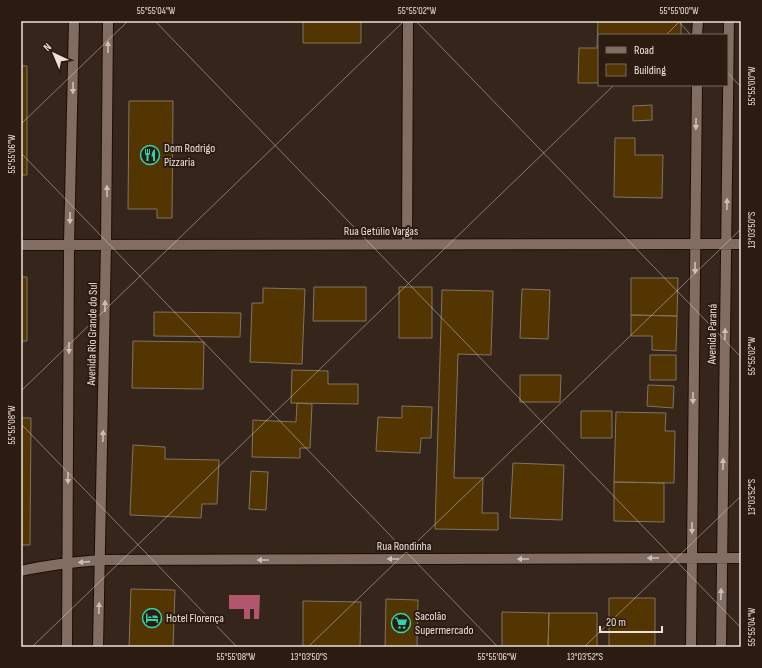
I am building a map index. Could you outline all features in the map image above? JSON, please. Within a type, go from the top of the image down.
[{"type":"street","name":"Avenida Rio Grande do Sul","points":[[67,647],[69,244],[74,21]]},
{"type":"street","name":"Avenida Rio Grande do Sul","points":[[98,647],[101,560],[108,21]]},
{"type":"street","points":[[407,244],[408,21]]},
{"type":"street","points":[[697,34],[698,21]]},
{"type":"street","name":"Avenida Paraná","points":[[721,647],[729,21]]},
{"type":"street","name":"Avenida Paraná","points":[[691,647],[697,86]]},
{"type":"street","name":"Rua Getúlio Vargas","points":[[21,245],[741,244]]},
{"type":"street","name":"Rua Rondinha","points":[[21,571],[38,567],[101,560],[741,558]]},
{"type":"shaded area","points":[[229,595],[260,595],[259,619],[254,619],[254,609],[250,609],[250,619],[244,619],[244,609],[229,609]]},
{"type":"building","points":[[303,21],[361,21],[361,43],[303,43]]},
{"type":"building","points":[[598,21],[681,21],[681,34],[598,34],[597,47]]},
{"type":"building","points":[[579,48],[598,48],[598,83],[578,83]]},
{"type":"building","points":[[21,66],[27,66],[27,175],[21,175]]},
{"type":"building","name":"Dom Rodrigo Pizzaria","points":[[129,101],[173,101],[172,218],[157,218],[157,209],[128,209]]},
{"type":"building","points":[[652,105],[652,120],[633,121],[633,106]]},
{"type":"building","points":[[615,138],[635,138],[635,155],[663,155],[662,198],[614,197]]},
{"type":"building","points":[[21,277],[27,277],[27,341],[21,341]]},
{"type":"building","points":[[631,278],[678,278],[677,316],[631,315]]},
{"type":"building","points":[[314,287],[366,287],[366,321],[313,321]]},
{"type":"building","points":[[399,287],[432,287],[432,338],[399,338]]},
{"type":"building","points":[[263,288],[305,289],[302,364],[250,362],[252,303],[263,303]]},
{"type":"building","points":[[522,289],[550,290],[548,339],[520,338]]},
{"type":"building","points":[[442,290],[493,291],[491,355],[458,354],[454,478],[483,478],[482,513],[498,513],[498,530],[435,529]]},
{"type":"building","points":[[154,312],[241,313],[240,337],[154,336]]},
{"type":"building","points":[[631,315],[677,316],[676,351],[652,350],[652,336],[631,336]]},
{"type":"building","points":[[133,341],[204,342],[203,389],[132,388]]},
{"type":"building","points":[[650,355],[676,355],[676,380],[650,380]]},
{"type":"building","points":[[292,370],[328,371],[328,384],[358,384],[358,404],[291,403]]},
{"type":"building","points":[[520,375],[561,375],[560,402],[520,402]]},
{"type":"building","points":[[648,385],[674,386],[673,408],[647,406]]},
{"type":"building","points":[[297,403],[312,404],[310,448],[300,448],[300,458],[252,457],[253,420],[296,422]]},
{"type":"building","points":[[402,406],[432,407],[431,438],[421,438],[420,453],[376,451],[378,417],[402,418]]},
{"type":"building","points":[[581,411],[612,411],[612,438],[581,438]]},
{"type":"building","points":[[616,412],[666,413],[665,431],[675,431],[674,483],[614,482]]},
{"type":"building","points":[[21,418],[31,418],[30,545],[21,545]]},
{"type":"building","points":[[133,445],[165,447],[165,459],[219,460],[217,504],[202,504],[201,518],[130,515]]},
{"type":"building","points":[[513,463],[564,465],[562,520],[510,518]]},
{"type":"building","points":[[251,471],[268,472],[266,510],[249,509]]},
{"type":"building","points":[[614,482],[664,483],[664,522],[614,521]]},
{"type":"building","name":"Hotel Florença","points":[[131,589],[175,590],[173,647],[129,647]]},
{"type":"building","points":[[609,598],[655,598],[655,647],[609,647]]},
{"type":"building","name":"Sacolão Supermercado","points":[[386,599],[418,600],[417,647],[385,647]]},
{"type":"building","points":[[303,601],[361,602],[360,647],[303,647]]},
{"type":"building","points":[[502,612],[549,613],[548,647],[502,647]]},
{"type":"building","points":[[549,613],[597,613],[597,647],[548,647]]},
{"type":"place","name":"Dom Rodrigo Pizzaria","points":[[150,155]]},
{"type":"place","name":"Hotel Florença","points":[[152,618]]},
{"type":"place","name":"Sacolão Supermercado","points":[[401,623]]}]
